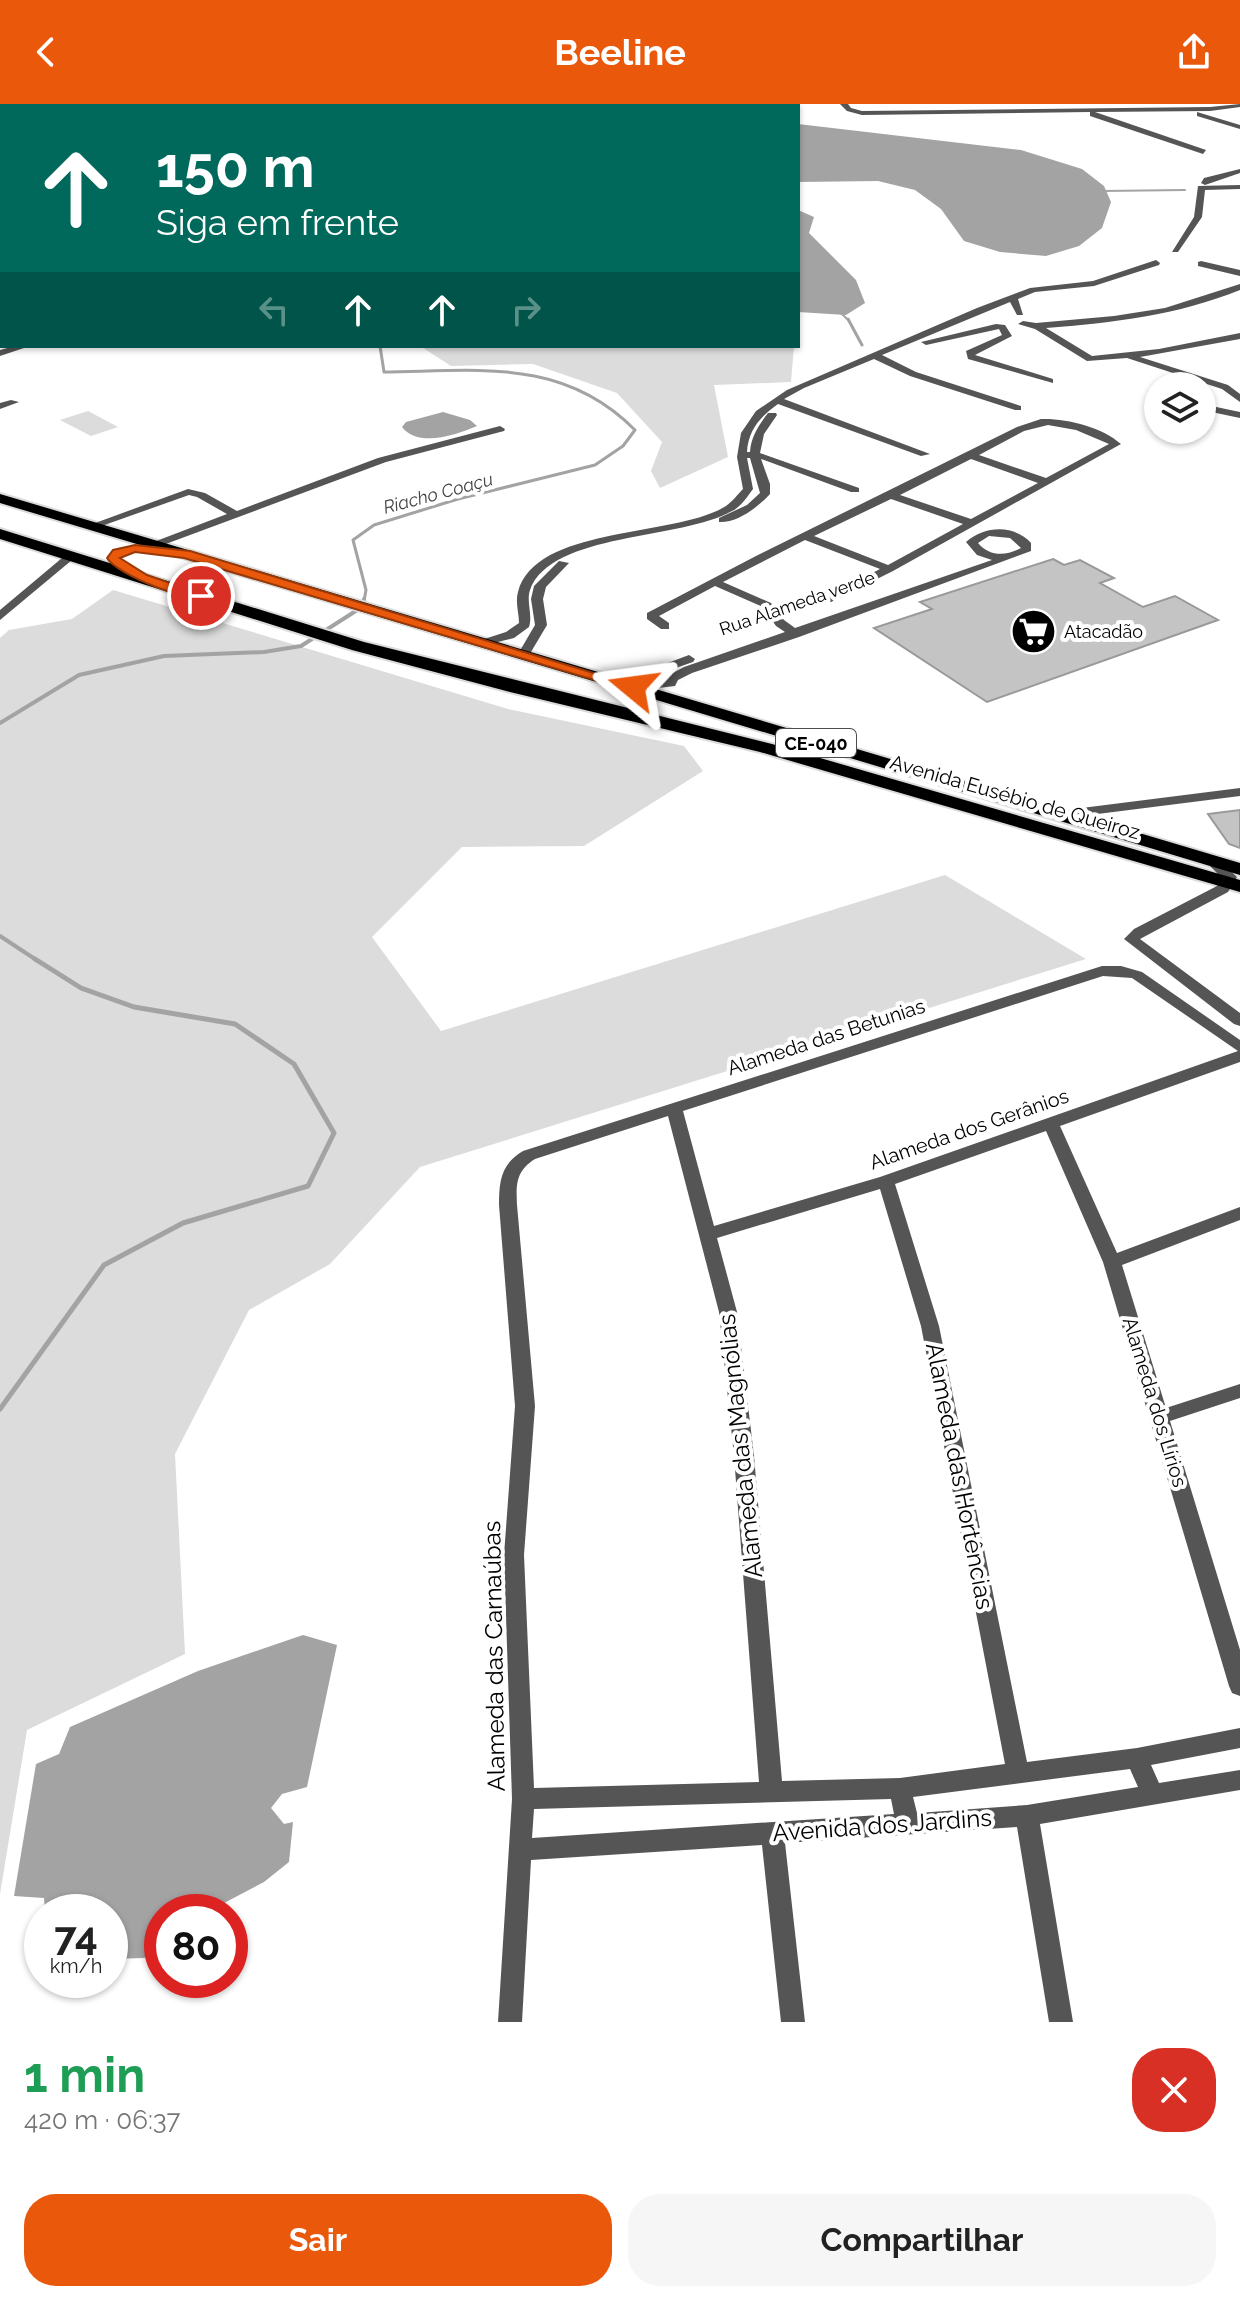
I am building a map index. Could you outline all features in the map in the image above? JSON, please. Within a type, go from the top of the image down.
[{"type":"highway","name":"CE-040","points":[[0,498],[185,554]]},
{"type":"highway","points":[[29,543],[75,550],[98,542],[95,535],[72,525],[69,519]]},
{"type":"highway","name":"CE-040","points":[[0,534],[143,577]]},
{"type":"highway","points":[[143,577],[117,563],[114,558],[120,552],[141,548],[185,554]]},
{"type":"highway","name":"Avenida Eusébio de Queiroz","points":[[185,554],[1212,861],[1236,880]]},
{"type":"highway","name":"Avenida Eusébio de Queiroz","points":[[143,577],[358,646],[516,688],[643,716],[766,748],[1236,880]]},
{"type":"street","points":[[844,105],[862,113],[932,108],[1080,110],[1136,107],[1183,110],[1240,105]]},
{"type":"street","points":[[1080,110],[1203,152]]},
{"type":"street","points":[[1183,110],[1240,127]]},
{"type":"street","points":[[1208,188],[1204,183],[1207,180],[1240,171]]},
{"type":"street","points":[[1175,250],[1198,217],[1201,188],[1238,188]]},
{"type":"street","points":[[481,642],[510,635],[525,624],[522,599],[526,584],[552,559],[585,545],[679,527],[726,509],[740,500],[748,485],[741,455],[750,426],[782,401],[957,319],[1033,290],[1107,280],[1156,263]]},
{"type":"street","points":[[1201,264],[1240,273]]},
{"type":"street","points":[[879,357],[953,334],[989,327],[1036,326],[1149,314],[1203,302],[1240,287]]},
{"type":"street","points":[[1013,298],[1020,313]]},
{"type":"street","points":[[978,311],[1004,309],[1020,313],[1026,317],[1023,324]]},
{"type":"street","points":[[978,311],[974,318],[1007,336],[969,353],[971,357],[1050,381]]},
{"type":"street","points":[[957,319],[989,327]]},
{"type":"street","points":[[1036,326],[1090,359],[1127,356],[1240,336]]},
{"type":"street","points":[[934,330],[953,334]]},
{"type":"street","points":[[0,353],[11,348]]},
{"type":"street","points":[[1139,354],[1181,372]]},
{"type":"street","points":[[1127,356],[1177,372]]},
{"type":"street","points":[[879,357],[913,374],[1018,408]]},
{"type":"street","points":[[1216,384],[1240,399]]},
{"type":"street","points":[[0,398],[14,402],[0,406]]},
{"type":"street","points":[[782,401],[925,454]]},
{"type":"street","points":[[524,654],[541,625],[537,599],[540,586],[564,563],[604,546],[686,532],[739,514],[756,504],[765,485],[754,455],[762,427],[782,401]]},
{"type":"street","points":[[1216,409],[1237,412]]},
{"type":"street","points":[[665,626],[651,616],[1035,423],[1046,421],[1100,435],[1116,444],[827,600]]},
{"type":"street","points":[[155,545],[382,460],[500,429]]},
{"type":"street","points":[[741,455],[754,455],[855,490]]},
{"type":"street","points":[[972,456],[1046,482]]},
{"type":"street","points":[[748,485],[765,485]]},
{"type":"street","points":[[92,526],[188,492],[199,494],[235,514]]},
{"type":"street","points":[[891,495],[972,523]]},
{"type":"street","points":[[740,500],[756,504]]},
{"type":"street","points":[[726,509],[739,514]]},
{"type":"street","points":[[987,533],[1004,533],[1020,538],[1027,545],[1024,552],[1013,556],[982,553],[972,546],[974,538],[987,533]]},
{"type":"street","points":[[807,537],[889,569]]},
{"type":"street","name":"Rua Alameda verde","points":[[626,685],[671,683],[673,678],[688,670],[973,561],[982,553]]},
{"type":"street","points":[[0,616],[72,555]]},
{"type":"street","name":"Rua Alameda verde","points":[[626,685],[1013,556]]},
{"type":"street","points":[[717,583],[767,605],[790,630]]},
{"type":"street","points":[[1105,829],[1103,823],[1116,815],[1240,792]]},
{"type":"street","points":[[1058,815],[1240,800]]},
{"type":"street","points":[[1236,880],[1218,893],[1139,932],[1131,939],[1240,1021]]},
{"type":"street","name":"Alameda das Betunias","points":[[529,1155],[1102,971],[1137,975],[1240,1047]]},
{"type":"street","name":"Alameda dos Gerânios","points":[[709,1234],[886,1181],[1240,1056]]},
{"type":"street","name":"Alameda das Magnólias","points":[[674,1107],[728,1312],[744,1456],[771,1791]]},
{"type":"street","name":"Alameda dos Lírios","points":[[1051,1124],[1112,1262],[1240,1686]]},
{"type":"street","name":"Alameda das Carnaúbas","points":[[510,2022],[523,1799],[514,1555],[525,1406],[508,1184],[511,1167],[529,1155]]},
{"type":"street","name":"Alameda das Hortências","points":[[886,1181],[930,1326],[1018,1774]]},
{"type":"street","points":[[1112,1262],[1240,1213]]},
{"type":"street","points":[[1160,1417],[1240,1391]]},
{"type":"street","name":"Avenida dos Jardins","points":[[523,1799],[900,1788],[1137,1758],[1240,1738]]},
{"type":"street","points":[[1137,1758],[1152,1794]]},
{"type":"street","name":"Avenida dos Jardins","points":[[521,1850],[1027,1816],[1240,1780]]},
{"type":"street","points":[[900,1788],[908,1823]]},
{"type":"street","points":[[1027,1816],[1061,2022]]},
{"type":"street","points":[[772,1833],[793,2022]]},
{"type":"shaded area","points":[[800,124],[1021,150],[1082,169],[1104,186],[1111,202],[1102,228],[1079,246],[1046,256],[1000,252],[964,241],[941,209],[915,190],[878,181],[800,182]]},
{"type":"shaded area","points":[[800,211],[814,217],[809,233],[856,280],[865,303],[846,315],[800,312]]},
{"type":"shaded area","points":[[423,348],[794,348],[791,382],[714,385],[728,457],[660,488],[651,471],[662,442],[617,393],[533,364],[451,366]]},
{"type":"shaded area","points":[[88,411],[118,427],[91,436],[60,420]]},
{"type":"shaded area","points":[[443,412],[470,420],[477,426],[438,438],[418,437],[402,427],[406,422]]},
{"type":"shaded area","points":[[113,590],[508,709],[684,746],[703,771],[584,846],[462,847],[372,937],[441,1031],[945,875],[1086,959],[420,1167],[330,1264],[249,1310],[175,1454],[185,1654],[27,1730],[0,1894],[0,638],[9,630],[72,619]]},
{"type":"shaded area","points":[[303,1635],[337,1645],[307,1787],[282,1794],[271,1808],[284,1824],[293,1822],[289,1862],[264,1882],[241,1894],[144,1894],[144,1958],[128,1958],[128,1894],[14,1896],[36,1764],[59,1754],[70,1727],[198,1671]]},
{"type":"building","name":"Atacadão","points":[[1053,559],[1064,565],[1080,560],[1114,578],[1100,583],[1143,607],[1175,596],[1218,620],[987,702],[874,628],[932,609],[920,602]]},
{"type":"building","points":[[1240,810],[1240,848],[1229,844],[1208,814]]},
{"type":"waterway","points":[[1102,191],[1185,190]]},
{"type":"waterway","points":[[841,313],[849,321]]},
{"type":"waterway","points":[[848,319],[862,345]]},
{"type":"waterway","name":"Riacho Coaçu","points":[[364,601],[366,590],[353,540],[374,525],[458,499],[595,465],[623,446],[635,430],[607,407],[579,390],[549,379],[486,371],[384,372],[380,348]]},
{"type":"waterway","name":"Riacho Coaçu","points":[[0,723],[79,675],[164,656],[264,652],[301,646],[362,607],[364,599]]},
{"type":"waterway","name":"Riacho Coaçu","points":[[0,936],[38,961]]},
{"type":"waterway","name":"Riacho Coaçu","points":[[0,1409],[104,1265],[183,1223],[308,1186],[334,1133],[294,1064],[235,1024],[134,1007],[81,988],[35,959]]},
{"type":"place","name":"Atacadão","points":[[1033,631]]},
{"type":"route","points":[[201,596],[143,577],[117,563],[114,558],[118,552],[135,548],[185,554],[633,687]]}]
